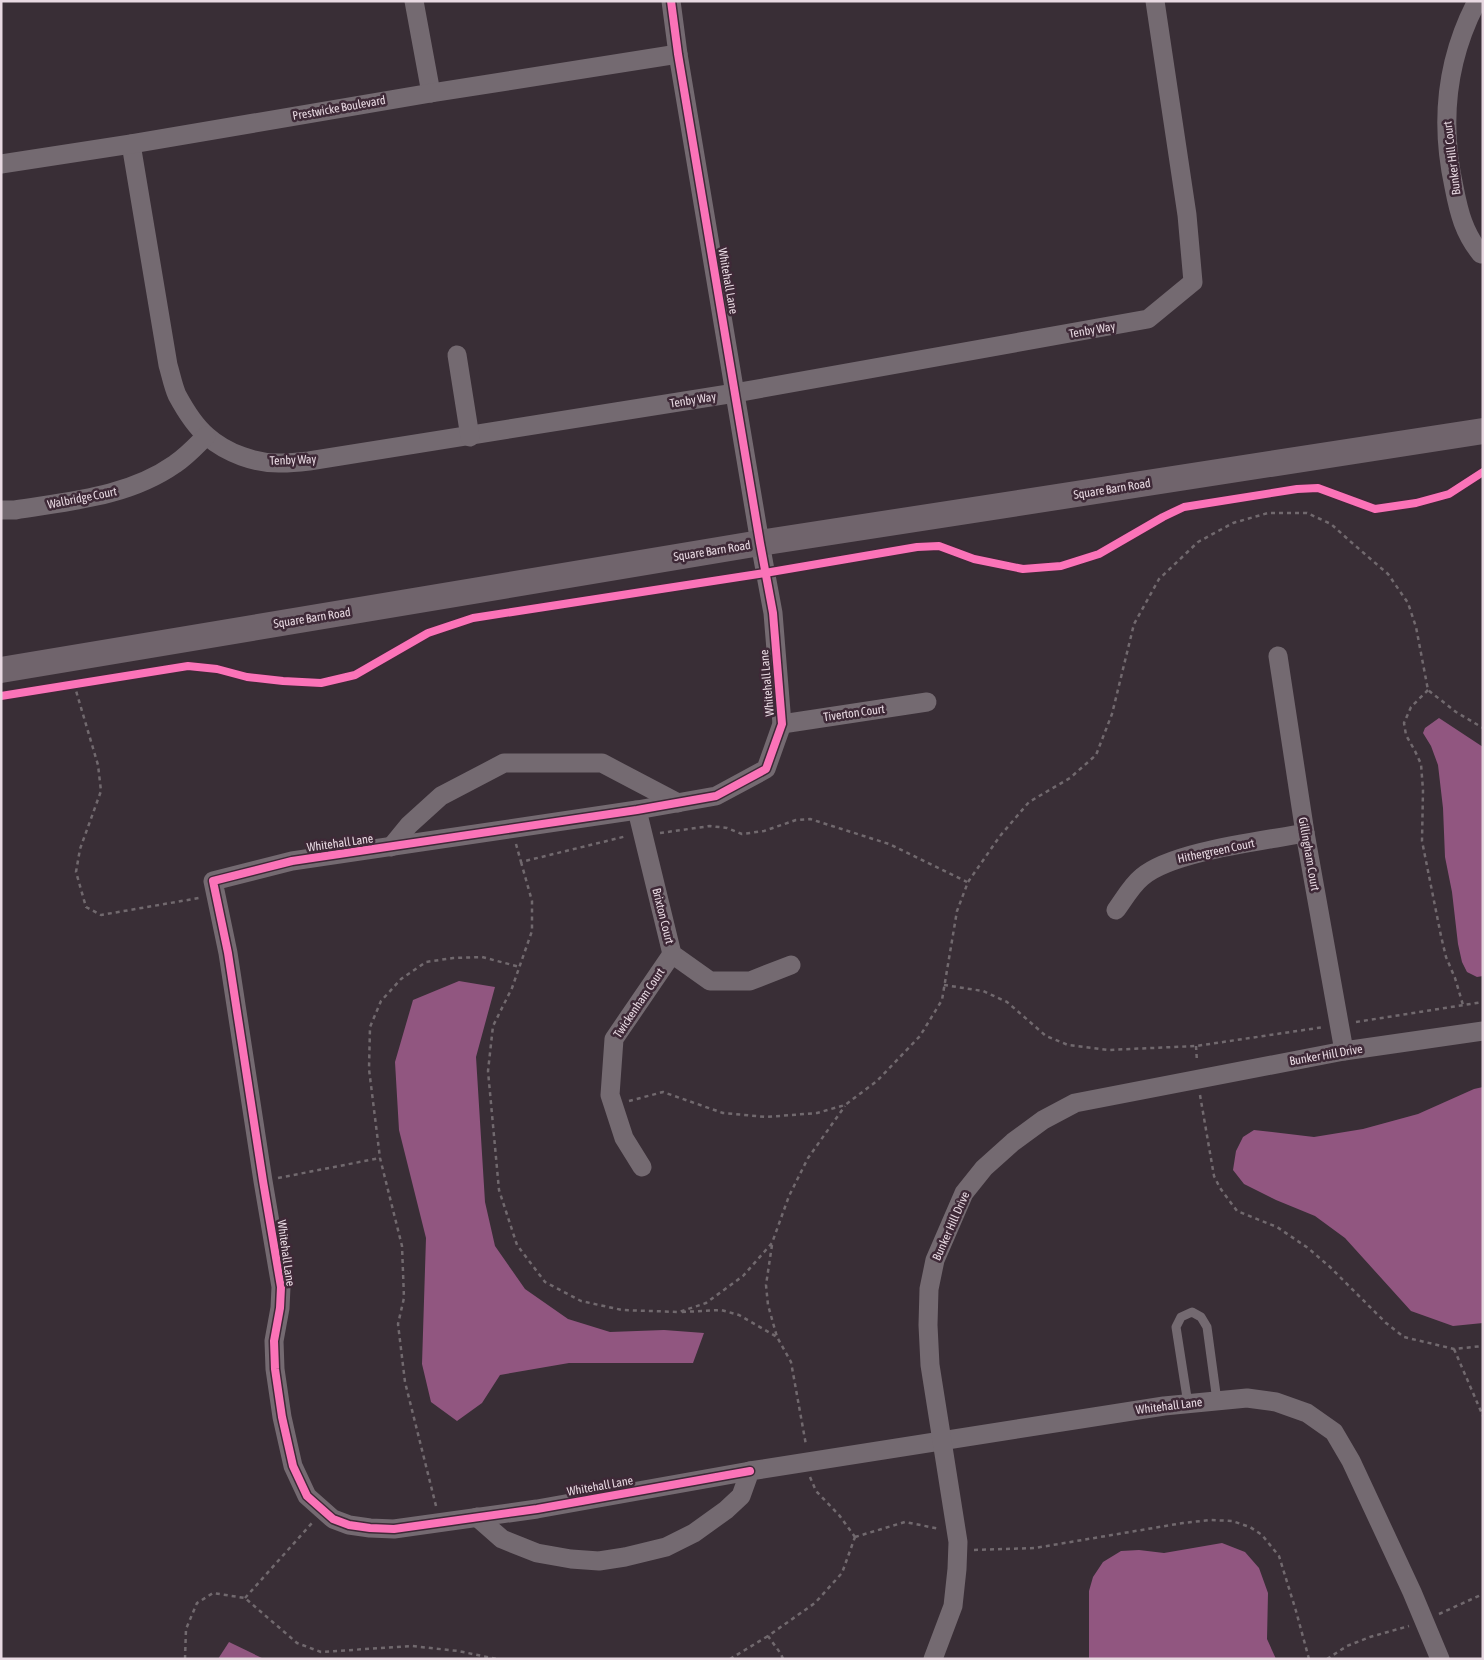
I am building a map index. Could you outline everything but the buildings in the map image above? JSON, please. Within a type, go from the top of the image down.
[{"type":"street","points":[[414,1],[431,93]]},
{"type":"street","name":"Whitehall Lane","points":[[671,1],[678,54],[772,613],[782,724],[766,769],[716,796],[637,810],[292,861],[213,881],[228,953],[281,1287],[280,1308],[274,1341],[275,1370],[282,1417],[293,1466],[300,1485],[307,1496],[333,1518],[349,1525],[394,1529],[536,1509],[808,1461],[1164,1406],[1246,1398],[1276,1402],[1307,1413],[1334,1432],[1351,1461],[1440,1659]]},
{"type":"street","name":"Tenby Way","points":[[130,144],[168,365],[177,394],[206,436],[225,448],[242,456],[260,461],[282,464],[309,461],[470,437],[736,393],[1148,319],[1193,282],[1187,215],[1155,1]]},
{"type":"street","name":"Bunker Hill Court","points":[[1477,1],[1453,59],[1449,83],[1447,138],[1451,173],[1464,227],[1481,254]]},
{"type":"street","name":"Prestwicke Boulevard","points":[[1,164],[678,54]]},
{"type":"street","points":[[456,355],[470,437]]},
{"type":"street","name":"Square Barn Road","points":[[1,670],[760,544],[1483,432]]},
{"type":"street","name":"Walbridge Court","points":[[1,510],[25,509],[122,491],[175,464],[206,436]]},
{"type":"street","name":"Gillingham Court","points":[[1278,656],[1305,833],[1344,1051]]},
{"type":"street","name":"Tiverton Court","points":[[782,724],[927,702]]},
{"type":"street","name":"Whitehall Lane","points":[[391,847],[409,825],[440,796],[504,763],[602,763],[678,803]]},
{"type":"street","name":"Brixton Court","points":[[637,810],[672,954],[710,981],[750,982],[791,965]]},
{"type":"street","name":"Hithergreen Court","points":[[1116,910],[1142,876],[1170,861],[1214,850],[1305,833]]},
{"type":"street","name":"Twickenham Court","points":[[642,1167],[624,1138],[610,1095],[614,1039],[672,954]]},
{"type":"street","name":"Bunker Hill Drive","points":[[933,1659],[953,1606],[958,1569],[958,1542],[930,1365],[929,1290],[935,1260],[964,1193],[984,1168],[1013,1142],[1043,1120],[1075,1103],[1344,1051],[1483,1031]]},
{"type":"street","points":[[477,1517],[502,1539],[537,1553],[570,1559],[599,1561],[625,1557],[666,1547],[694,1533],[742,1496],[750,1471]]},
{"type":"lane","points":[[1188,1404],[1176,1327],[1181,1317],[1192,1312],[1201,1317],[1207,1327],[1217,1401]]},
{"type":"path","points":[[855,1537],[839,1515],[816,1491],[808,1472],[808,1461],[791,1362],[777,1337],[768,1305],[766,1285],[772,1243],[789,1196],[808,1158],[845,1105],[877,1081],[920,1036],[942,1000],[957,911],[968,882],[1000,836],[1029,802],[1070,778],[1096,755],[1112,714],[1134,624],[1159,579],[1198,542],[1233,523],[1268,513],[1307,513],[1331,524],[1388,574],[1408,603],[1416,627],[1428,690],[1456,712],[1483,728]]},
{"type":"path","points":[[65,685],[83,682]]},
{"type":"path","points":[[74,684],[98,765],[101,790],[80,849],[76,872],[86,907],[101,915],[216,895]]},
{"type":"path","points":[[1428,690],[1411,708],[1404,723],[1406,735],[1420,764],[1422,841],[1439,928],[1446,957],[1463,1004]]},
{"type":"path","points":[[521,862],[625,836],[644,836],[710,826],[727,828],[742,834],[764,831],[796,820],[810,819],[888,844],[968,882]]},
{"type":"path","points":[[510,829],[532,901],[532,931],[512,988],[493,1026],[488,1071],[499,1190],[517,1245],[545,1282],[581,1301],[622,1310],[679,1312],[722,1310],[739,1315],[777,1337]]},
{"type":"path","points":[[440,1522],[405,1382],[398,1324],[404,1298],[402,1246],[380,1158],[368,1069],[370,1027],[381,1001],[401,979],[426,962],[453,958],[482,957],[520,967]]},
{"type":"path","points":[[944,985],[983,992],[1007,1002],[1046,1036],[1068,1045],[1108,1050],[1196,1046],[1198,1078],[1214,1176],[1220,1188],[1237,1211],[1277,1227],[1308,1248],[1330,1267],[1386,1323],[1404,1337],[1454,1349],[1483,1346]]},
{"type":"path","points":[[613,1105],[663,1092],[723,1113],[766,1117],[817,1112],[845,1105]]},
{"type":"path","points":[[263,1181],[380,1158]]},
{"type":"path","points":[[679,1312],[706,1303],[744,1276],[772,1243]]},
{"type":"path","points":[[1454,1349],[1483,1416]]},
{"type":"path","points":[[245,1598],[323,1511]]},
{"type":"path","points":[[855,1537],[904,1522],[942,1530],[968,1549],[978,1551],[1035,1548],[1192,1522],[1210,1520],[1232,1521],[1250,1527],[1262,1535],[1279,1556],[1310,1659]]},
{"type":"path","points":[[730,1659],[768,1636],[815,1603],[842,1573],[855,1537]]},
{"type":"path","points":[[186,1659],[186,1629],[197,1603],[212,1593],[245,1598],[297,1643],[321,1652],[412,1646],[458,1651],[497,1659]]},
{"type":"path","points":[[1327,1659],[1347,1646],[1424,1621],[1483,1594]]},
{"type":"path","points":[[768,1636],[783,1659]]},
{"type":"shaded area","points":[[1439,718],[1483,747],[1483,976],[1477,977],[1467,972],[1462,962],[1458,944],[1452,892],[1445,857],[1443,808],[1438,765],[1431,746],[1423,733],[1425,728]]},
{"type":"shaded area","points":[[459,981],[495,987],[476,1057],[485,1202],[495,1246],[525,1289],[568,1319],[610,1332],[664,1330],[704,1333],[693,1363],[569,1363],[500,1375],[482,1403],[457,1421],[431,1402],[422,1364],[426,1238],[399,1130],[395,1062],[413,1000]]},
{"type":"shaded area","points":[[1483,1087],[1483,1323],[1453,1326],[1411,1311],[1345,1238],[1315,1216],[1244,1184],[1233,1170],[1236,1151],[1243,1137],[1254,1130],[1314,1137],[1363,1129],[1418,1114],[1474,1089]]},
{"type":"shaded area","points":[[1222,1543],[1245,1552],[1259,1568],[1268,1593],[1267,1639],[1276,1659],[1089,1659],[1089,1591],[1093,1577],[1103,1562],[1121,1551],[1139,1550],[1164,1553]]},
{"type":"shaded area","points":[[229,1642],[264,1659],[218,1659]]},
{"type":"cycle path","points":[[671,1],[678,54],[773,613],[782,724],[766,769],[716,796],[637,810],[292,861],[213,881],[228,953],[281,1287],[280,1308],[274,1341],[275,1369],[282,1417],[293,1466],[307,1496],[333,1519],[349,1525],[394,1529],[537,1509],[750,1471]]},
{"type":"cycle path","points":[[1,696],[188,666],[217,669],[247,677],[321,683],[355,675],[428,633],[473,618],[765,573],[917,547],[939,546],[974,559],[1023,569],[1061,566],[1099,554],[1184,507],[1297,489],[1318,488],[1375,509],[1416,503],[1449,494],[1483,472]]}]
